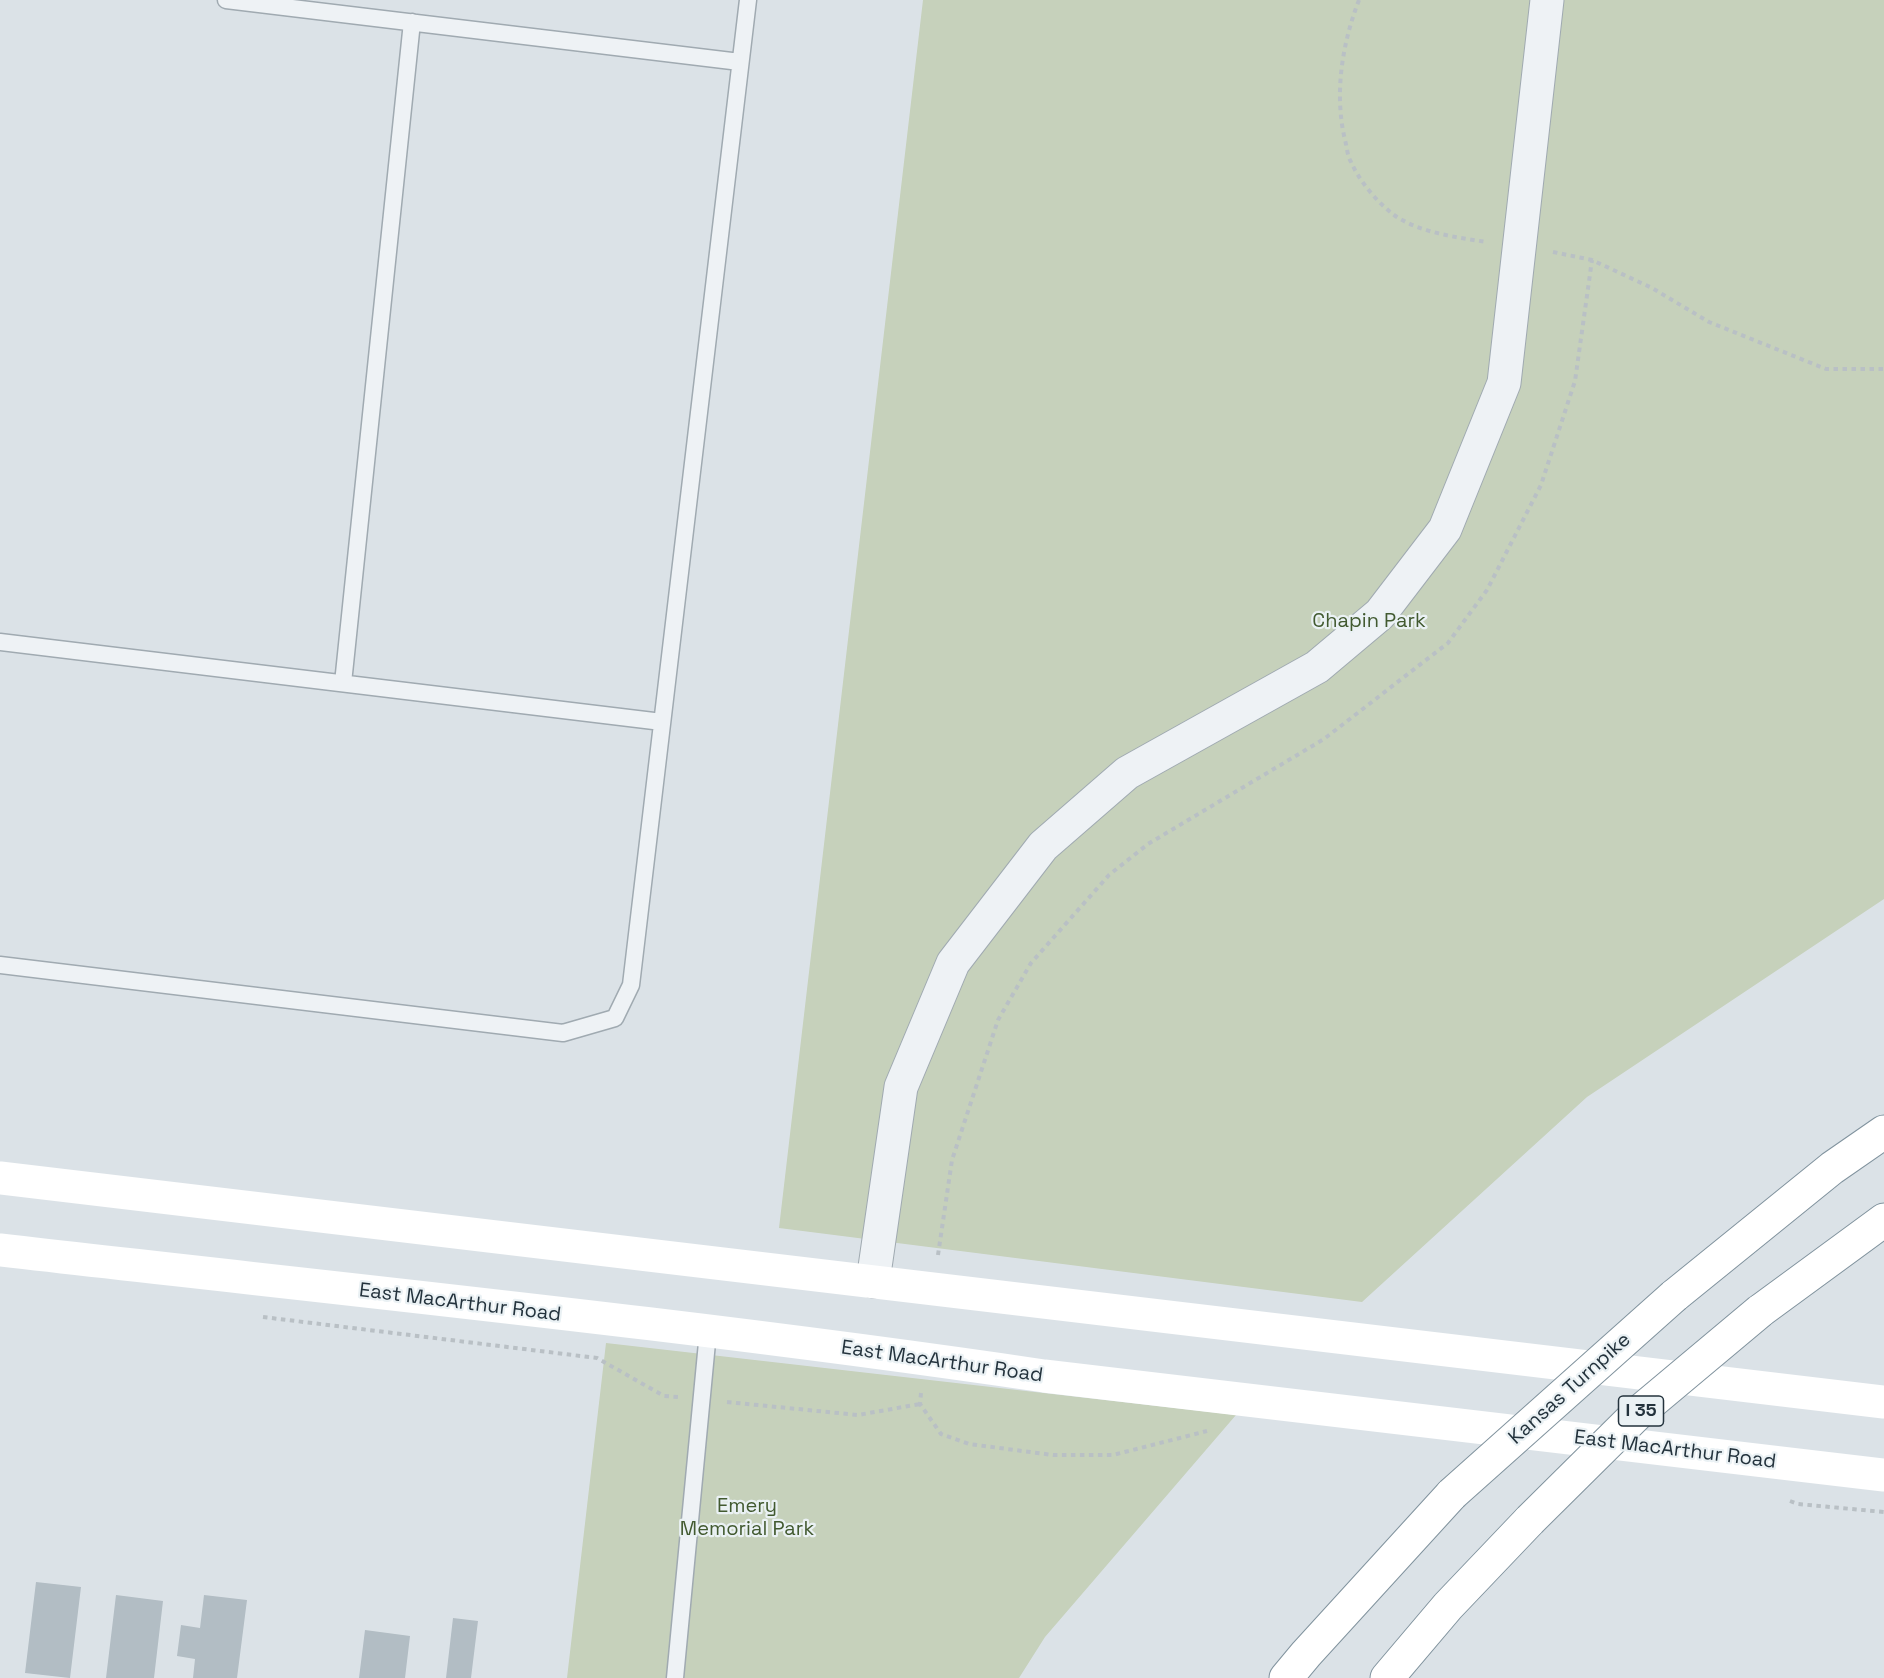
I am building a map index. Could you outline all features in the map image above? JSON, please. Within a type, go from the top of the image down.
[{"type":"main road","name":"Kansas Turnpike","points":[[1286,1678],[1452,1494],[1674,1296],[1832,1168],[1884,1132]]},
{"type":"main road","points":[[0,1178],[1884,1402]]},
{"type":"main road","name":"I 35","points":[[1387,1678],[1448,1606],[1530,1520],[1637,1414],[1760,1311],[1884,1220]]},
{"type":"main road","name":"East MacArthur Road","points":[[0,1250],[708,1332],[924,1358],[1044,1376],[1884,1475]]},
{"type":"street","points":[[873,1281],[901,1087],[954,963],[1043,846],[1127,773],[1317,667],[1380,614],[1445,529],[1504,383],[1547,0]]},
{"type":"lane","points":[[226,0],[740,62]]},
{"type":"lane","points":[[0,965],[562,1033],[615,1018],[631,986],[748,0]]},
{"type":"lane","points":[[343,683],[412,22]]},
{"type":"lane","points":[[0,642],[662,722]]},
{"type":"lane","points":[[675,1678],[708,1332]]},
{"type":"path","points":[[1359,0],[1349,25],[1341,85],[1341,123],[1350,161],[1362,182],[1395,215],[1417,226],[1456,237],[1488,242]]},
{"type":"path","points":[[1544,251],[1592,260],[1652,288],[1709,322],[1826,369],[1884,369]]},
{"type":"path","points":[[933,1289],[952,1160],[998,1020],[1031,963],[1108,875],[1148,844],[1324,740],[1448,643],[1487,590],[1541,485],[1575,381],[1592,260]]},
{"type":"path","points":[[257,1316],[597,1358],[664,1396],[858,1415],[920,1404]]},
{"type":"path","points":[[924,1358],[920,1404],[941,1434],[969,1444],[1053,1455],[1113,1455],[1210,1431]]},
{"type":"path","points":[[1787,1500],[1798,1504],[1884,1512]]},
{"type":"green space","name":"Chapin Park","points":[[923,0],[1884,0],[1884,899],[1587,1097],[1362,1302],[779,1228]]},
{"type":"green space","name":"Emery Memorial Park","points":[[606,1343],[1236,1415],[1045,1637],[1019,1678],[567,1678]]},
{"type":"building","points":[[36,1582],[81,1587],[70,1678],[25,1673]]},
{"type":"building","points":[[116,1595],[163,1601],[154,1678],[106,1678]]},
{"type":"building","points":[[204,1595],[247,1600],[237,1678],[193,1678],[195,1659],[177,1656],[181,1625],[200,1628]]},
{"type":"building","points":[[453,1618],[478,1621],[471,1678],[446,1678]]},
{"type":"building","points":[[365,1630],[410,1636],[405,1678],[359,1678]]}]
